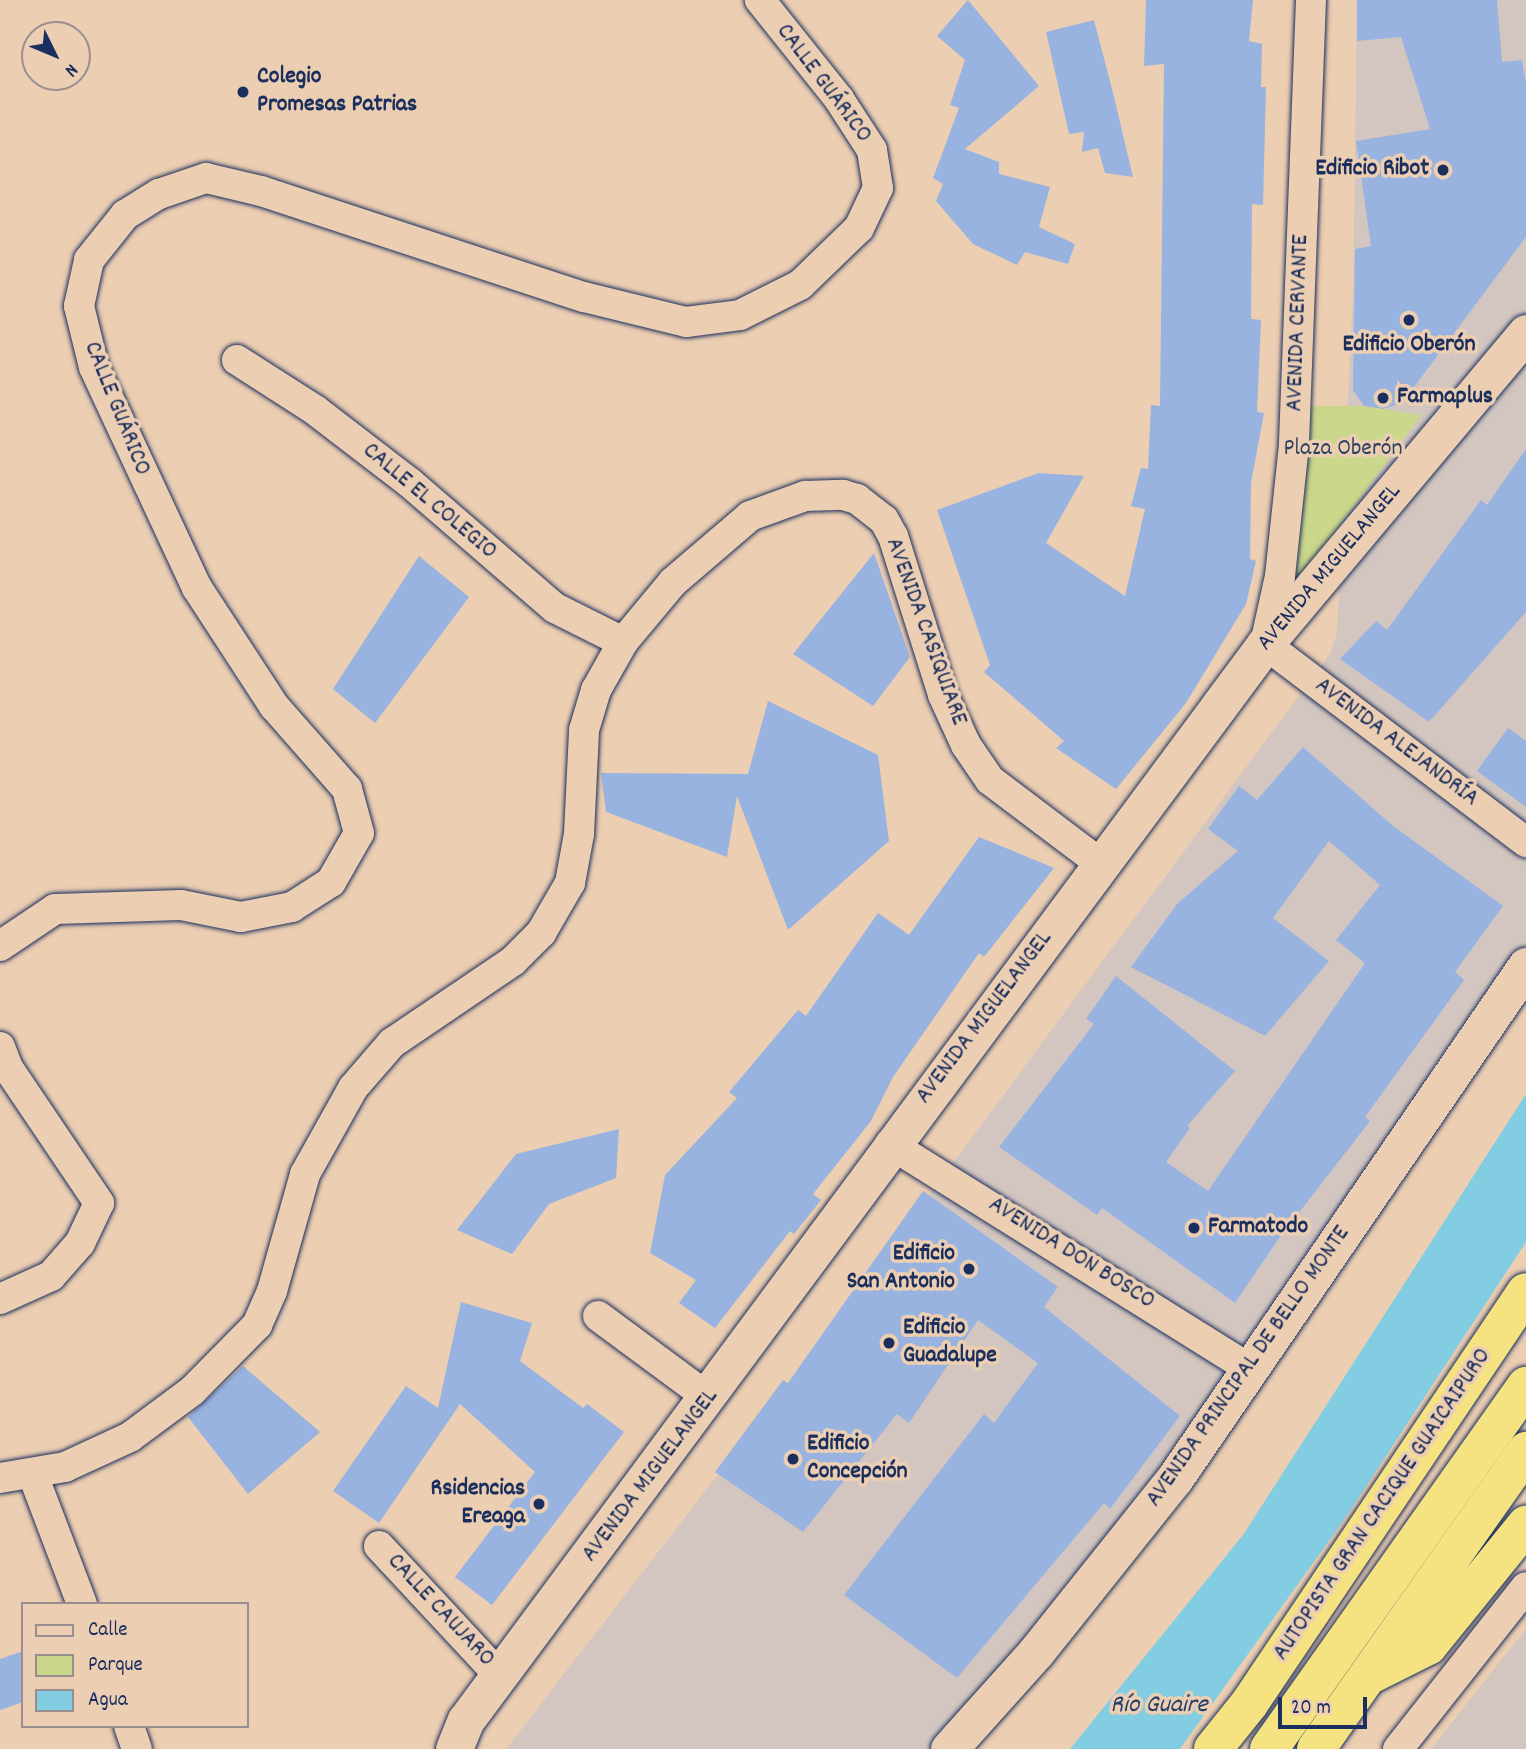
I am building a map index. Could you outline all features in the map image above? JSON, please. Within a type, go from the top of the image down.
[{"type":"highway","name":"AUTOPISTA GRAN CACIQUE GUAICAIPURO","points":[[1213,1749],[1249,1704],[1526,1292]]},
{"type":"highway","points":[[1269,1749],[1526,1386]]},
{"type":"highway","points":[[1316,1749],[1526,1451]]},
{"type":"highway","points":[[1370,1675],[1429,1646],[1526,1525]]},
{"type":"street","name":"CALLE GUÁRICO","points":[[0,946],[55,909],[181,905],[241,917],[292,907],[331,883],[359,833],[346,789],[274,706],[197,588],[94,366],[79,306],[89,260],[110,233],[125,215],[159,194],[206,178],[261,191],[584,297],[686,322],[740,316],[800,285],[859,228],[878,188],[873,150],[760,0]]},
{"type":"street","name":"AVENIDA CERVANTE","points":[[1265,644],[1280,576],[1294,446],[1311,0]]},
{"type":"street","name":"AVENIDA MIGUELANGEL","points":[[460,1735],[500,1676],[709,1398],[890,1144],[1265,644],[1526,333]]},
{"type":"street","name":"CALLE EL COLEGIO","points":[[237,360],[315,410],[399,475],[555,608],[623,642]]},
{"type":"street","name":"AVENIDA CASIQUIARE","points":[[0,1478],[33,1475],[65,1467],[130,1437],[163,1416],[223,1361],[257,1325],[272,1291],[305,1174],[353,1088],[393,1043],[486,981],[541,933],[570,883],[579,834],[584,730],[596,690],[623,642],[673,582],[750,516],[805,496],[857,499],[884,520],[893,536],[943,695],[966,746],[990,780],[1101,864]]},
{"type":"street","name":"AVENIDA ALEJANDRÍA","points":[[1265,644],[1526,842]]},
{"type":"street","name":"AVENIDA PRINCIPAL DE BELLO MONTE","points":[[949,1749],[1036,1652],[1175,1478],[1526,965]]},
{"type":"street","points":[[0,1047],[15,1079],[99,1203],[80,1243],[51,1276],[0,1298]]},
{"type":"street","name":"AVENIDA DON BOSCO","points":[[890,1144],[1249,1368]]},
{"type":"street","points":[[598,1316],[709,1398]]},
{"type":"street","points":[[33,1475],[81,1602]]},
{"type":"street","name":"CALLE CAUJARO","points":[[379,1546],[500,1676]]},
{"type":"street","points":[[1398,1749],[1526,1587]]},
{"type":"street","points":[[130,1728],[137,1749]]},
{"type":"street","points":[[439,1749],[460,1735]]},
{"type":"shaded area","points":[[1357,0],[1526,0],[1526,957],[1184,1471],[946,1749],[506,1749],[822,1340],[1330,654],[1337,633],[1353,292]]},
{"type":"shaded area","points":[[1526,1630],[1526,1749],[1431,1749],[1517,1640]]},
{"type":"green space","name":"Plaza Oberón","points":[[1305,406],[1364,406],[1421,415],[1293,589]]},
{"type":"water","name":"Río Guaire","points":[[1526,1094],[1526,1242],[1346,1517],[1180,1749],[1070,1749],[1243,1535]]},
{"type":"building","points":[[968,0],[1039,86],[965,149],[999,162],[999,174],[1050,187],[1039,227],[1075,244],[1068,264],[1025,252],[1017,265],[973,244],[936,201],[943,184],[933,178],[959,108],[950,105],[965,60],[937,36]]},
{"type":"building","points":[[1146,0],[1253,0],[1249,41],[1262,44],[1261,87],[1266,87],[1263,205],[1252,204],[1251,319],[1261,320],[1257,412],[1264,413],[1251,483],[1250,559],[1256,561],[1246,604],[1186,703],[1116,789],[1056,748],[1064,741],[984,672],[990,665],[937,510],[1039,473],[1084,476],[1046,543],[1125,596],[1145,509],[1131,506],[1141,468],[1148,469],[1151,405],[1160,406],[1164,64],[1144,66]]},
{"type":"building","points":[[1357,0],[1497,0],[1502,62],[1522,60],[1526,83],[1526,237],[1402,403],[1383,409],[1364,406],[1353,390],[1355,249],[1371,246],[1356,141],[1430,129],[1401,37],[1357,41]]},
{"type":"building","points":[[1094,20],[1133,177],[1105,173],[1098,148],[1082,152],[1084,132],[1069,134],[1046,32]]},
{"type":"building","points":[[1526,449],[1526,612],[1429,722],[1340,659],[1376,621],[1387,630],[1481,500],[1487,505]]},
{"type":"building","points":[[874,553],[910,657],[873,706],[793,654]]},
{"type":"building","points":[[419,556],[469,597],[375,723],[333,689]]},
{"type":"building","points":[[768,701],[878,755],[889,841],[788,930],[737,796],[727,857],[606,812],[601,773],[748,774]]},
{"type":"building","points":[[1508,728],[1526,741],[1526,807],[1477,771]]},
{"type":"building","points":[[1303,747],[1392,825],[1503,906],[1455,972],[1464,980],[1365,1117],[1370,1121],[1277,1241],[1235,1303],[1102,1208],[1097,1215],[999,1147],[1094,1024],[1086,1019],[1116,976],[1235,1071],[1187,1126],[1190,1128],[1166,1162],[1208,1191],[1365,963],[1336,940],[1380,885],[1329,841],[1273,918],[1329,961],[1265,1036],[1131,967],[1177,904],[1238,851],[1208,829],[1239,786],[1257,800]]},
{"type":"building","points":[[979,837],[1054,868],[984,957],[979,953],[893,1077],[871,1121],[813,1194],[821,1200],[794,1234],[790,1231],[715,1328],[679,1303],[696,1280],[650,1253],[665,1175],[737,1098],[729,1092],[798,1010],[806,1016],[878,913],[909,935]]},
{"type":"building","points":[[619,1129],[616,1178],[549,1204],[512,1254],[457,1230],[516,1154]]},
{"type":"building","points":[[923,1191],[1058,1287],[1044,1307],[1180,1416],[1110,1509],[1104,1503],[957,1678],[844,1595],[984,1414],[994,1423],[1038,1363],[978,1320],[909,1423],[897,1414],[803,1532],[715,1472],[783,1380],[788,1383]]},
{"type":"building","points":[[461,1302],[532,1323],[520,1361],[583,1408],[587,1404],[624,1432],[492,1605],[455,1577],[535,1472],[460,1404],[379,1523],[333,1491],[406,1386],[438,1408]]},
{"type":"building","points":[[243,1366],[320,1432],[248,1494],[188,1417]]},
{"type":"building","points":[[21,1652],[21,1703],[0,1710],[0,1659]]},
{"type":"place","name":"Colegio Promesas Patrias","points":[[243,92]]},
{"type":"place","name":"Edificio Ribot","points":[[1443,170]]},
{"type":"place","name":"Edificio Oberón","points":[[1409,320]]},
{"type":"place","name":"Farmaplus","points":[[1383,398]]},
{"type":"place","name":"Farmatodo","points":[[1194,1228]]},
{"type":"place","name":"Edificio San Antonio","points":[[969,1269]]},
{"type":"place","name":"Edificio Guadalupe","points":[[889,1343]]},
{"type":"place","name":"Edificio Concepción","points":[[793,1459]]},
{"type":"place","name":"Rsidencias Ereaga","points":[[539,1504]]}]
